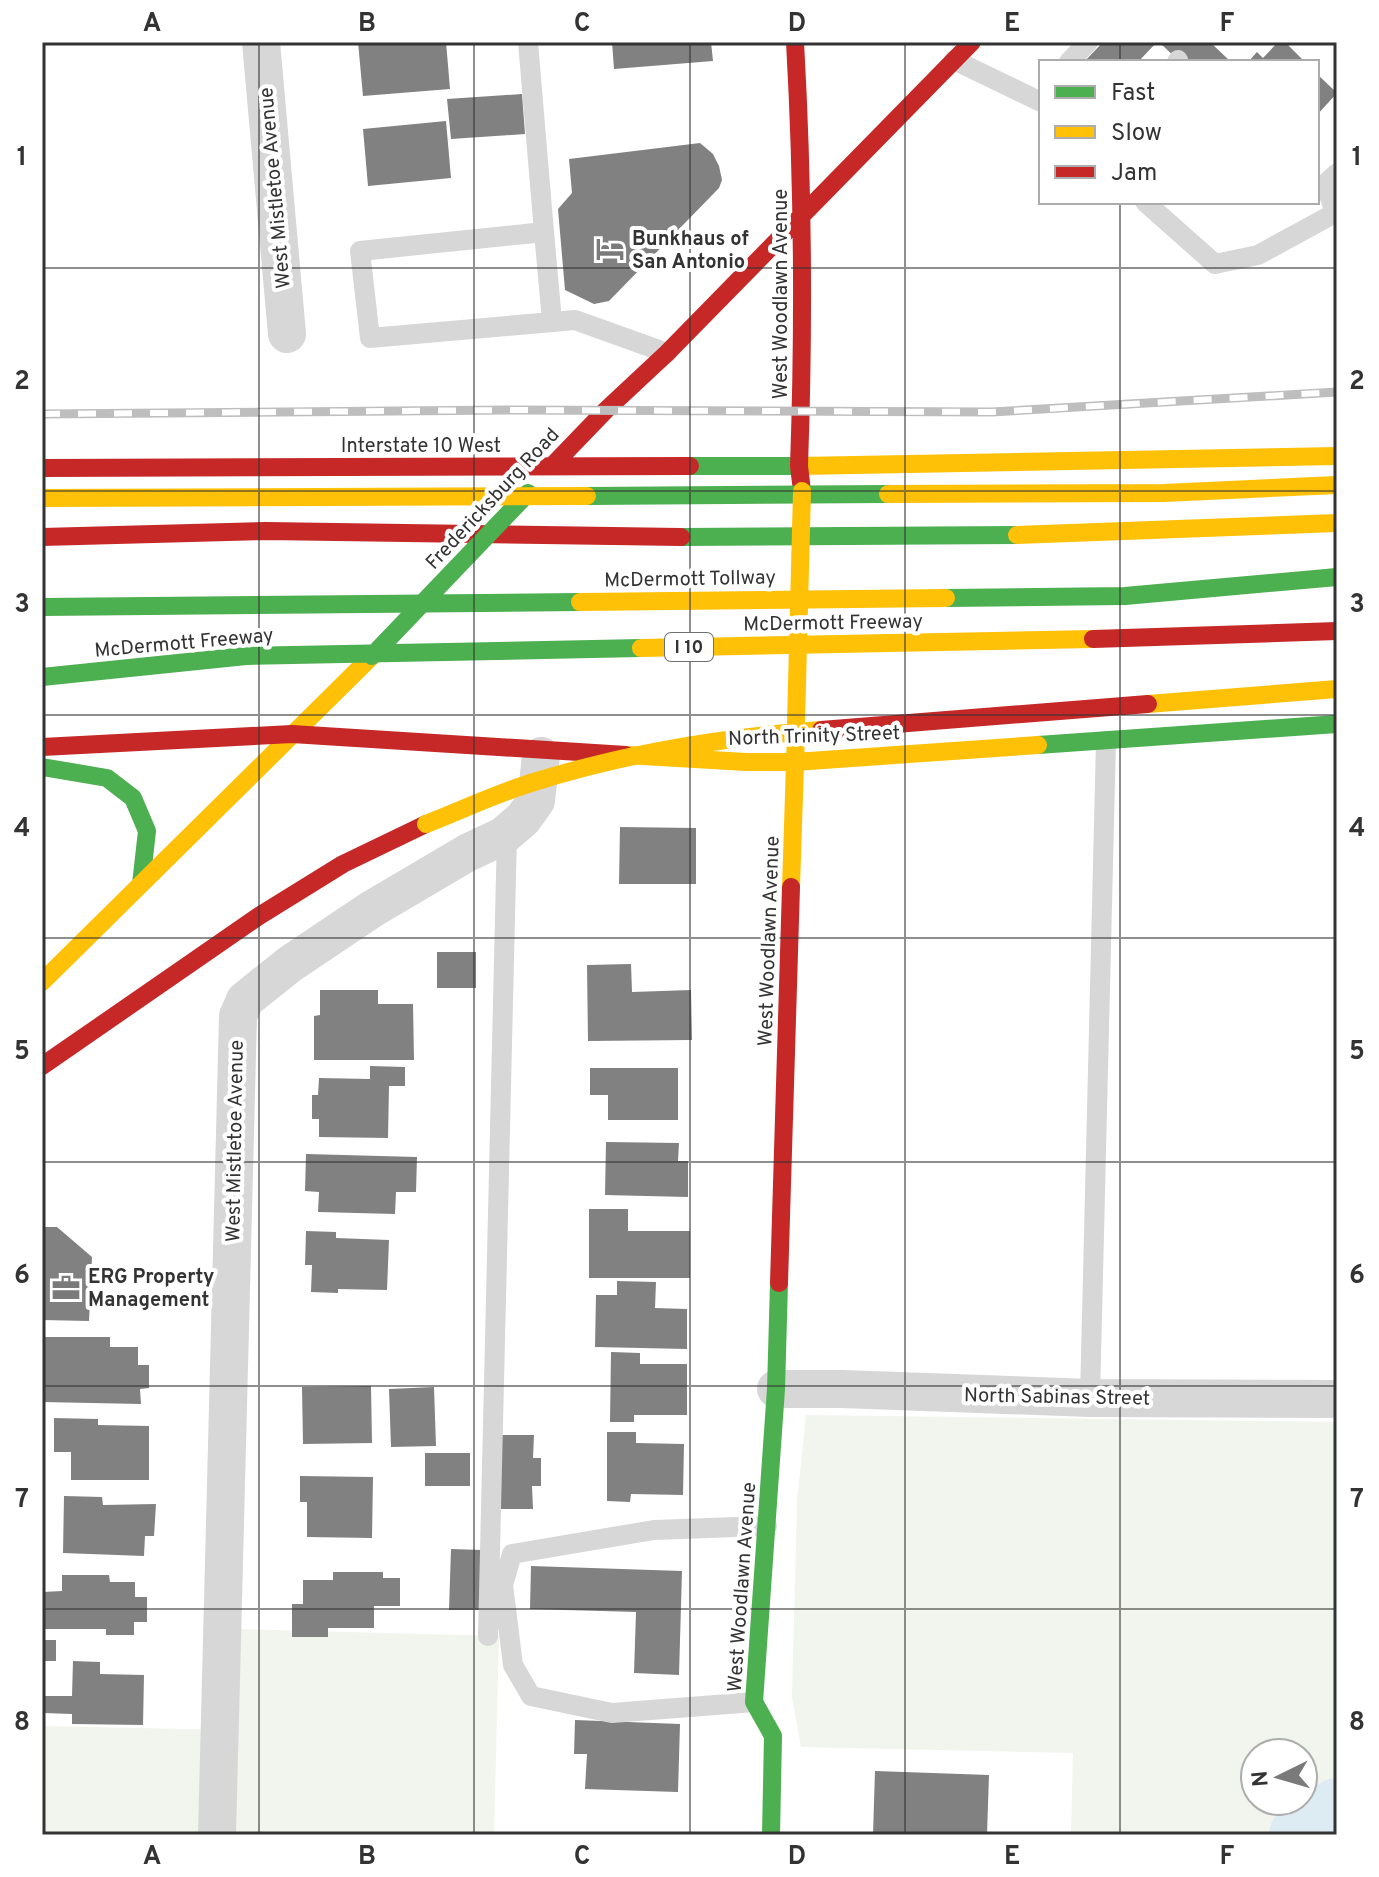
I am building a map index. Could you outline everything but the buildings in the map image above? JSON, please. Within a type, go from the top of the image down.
[{"type":"main road","name":"West Woodlawn Avenue","points":[[771,1835],[773,1736],[754,1702],[776,1389],[802,491],[799,466],[804,281],[795,42]]},
{"type":"main road","name":"Fredericksburg Road","points":[[42,982],[372,656],[606,410],[667,353],[972,42]]},
{"type":"main road","name":"Interstate 10 West","points":[[42,468],[799,466],[1337,456]]},
{"type":"main road","points":[[42,498],[1164,493],[1337,485]]},
{"type":"main road","name":"McDermott Tollway","points":[[42,537],[266,531],[680,537],[967,537],[1337,523]]},
{"type":"main road","name":"McDermott Tollway","points":[[42,607],[1125,596],[1337,577]]},
{"type":"main road","name":"McDermott Freeway","points":[[42,677],[246,656],[1337,631]]},
{"type":"main road","points":[[42,1066],[271,909],[343,864],[426,824],[532,782],[652,751],[777,733],[1337,689]]},
{"type":"main road","name":"North Trinity Street","points":[[292,734],[746,762],[795,762],[1337,724]]},
{"type":"main road","points":[[42,747],[292,734]]},
{"type":"main road","points":[[42,767],[107,778],[133,798],[147,831],[141,884]]},
{"type":"street","name":"West Mistletoe Avenue","points":[[261,42],[287,334]]},
{"type":"street","name":"West Mistletoe Avenue","points":[[217,1835],[238,1016],[245,1000],[290,964],[372,909],[507,833],[523,819],[536,801],[542,750]]},
{"type":"street","name":"North Sabinas Street","points":[[776,1389],[1090,1398],[1337,1399]]},
{"type":"lane","points":[[528,42],[552,321]]},
{"type":"lane","points":[[954,60],[1039,101]]},
{"type":"lane","points":[[1147,204],[1215,264],[1258,255],[1336,212],[1325,184],[1337,173]]},
{"type":"lane","points":[[544,232],[360,251],[370,338],[575,320],[667,353]]},
{"type":"lane","points":[[1090,1398],[1106,741]]},
{"type":"lane","points":[[488,1636],[507,833]]},
{"type":"lane","points":[[754,1702],[612,1713],[531,1696],[513,1665],[503,1585],[512,1554],[654,1530],[767,1526]]},
{"type":"shaded area","points":[[806,1415],[1337,1422],[1337,1835],[1069,1835],[1073,1753],[801,1747],[792,1697],[797,1500]]},
{"type":"shaded area","points":[[237,1629],[499,1636],[494,1835],[42,1835],[42,1726],[233,1730]]},
{"type":"waterway","points":[[1299,1835],[1337,1808]]},
{"type":"railway","points":[[42,414],[509,410],[992,412],[1337,392]]},
{"type":"traffic: fast","points":[[690,466],[799,466]]},
{"type":"traffic: fast","points":[[372,656],[528,493]]},
{"type":"traffic: fast","points":[[587,496],[888,494]]},
{"type":"traffic: fast","points":[[681,537],[1017,535]]},
{"type":"traffic: fast","points":[[946,598],[1125,596],[1337,577]]},
{"type":"traffic: fast","points":[[42,607],[580,602]]},
{"type":"traffic: fast","points":[[42,677],[246,656],[641,648]]},
{"type":"traffic: fast","points":[[1038,745],[1337,724]]},
{"type":"traffic: fast","points":[[42,767],[107,778],[133,798],[147,831],[141,884]]},
{"type":"traffic: fast","points":[[771,1835],[773,1736],[754,1702],[776,1389],[779,1283]]},
{"type":"traffic: slow","points":[[799,466],[1337,456]]},
{"type":"traffic: slow","points":[[888,494],[1164,493],[1337,485]]},
{"type":"traffic: slow","points":[[796,723],[802,491]]},
{"type":"traffic: slow","points":[[42,498],[587,496]]},
{"type":"traffic: slow","points":[[1017,535],[1337,523]]},
{"type":"traffic: slow","points":[[580,602],[946,598]]},
{"type":"traffic: slow","points":[[641,648],[1093,639]]},
{"type":"traffic: slow","points":[[42,982],[372,656]]},
{"type":"traffic: slow","points":[[1148,704],[1337,689]]},
{"type":"traffic: slow","points":[[426,824],[520,786],[604,763],[712,742],[821,730]]},
{"type":"traffic: slow","points":[[791,887],[796,733]]},
{"type":"traffic: slow","points":[[626,755],[795,762],[1038,745]]},
{"type":"traffic: jam","points":[[795,42],[801,201],[799,466],[802,491]]},
{"type":"traffic: jam","points":[[552,466],[972,42]]},
{"type":"traffic: jam","points":[[42,468],[690,466]]},
{"type":"traffic: jam","points":[[42,537],[266,531],[681,537]]},
{"type":"traffic: jam","points":[[1093,639],[1337,631]]},
{"type":"traffic: jam","points":[[821,730],[1148,704]]},
{"type":"traffic: jam","points":[[42,747],[292,734],[626,755]]},
{"type":"traffic: jam","points":[[42,1066],[259,916],[343,864],[426,824]]},
{"type":"traffic: jam","points":[[779,1283],[791,887]]},
{"type":"place","name":"Bunkhaus of San Antonio","points":[[610,249]]},
{"type":"place","name":"ERG Property Management","points":[[66,1288]]}]
